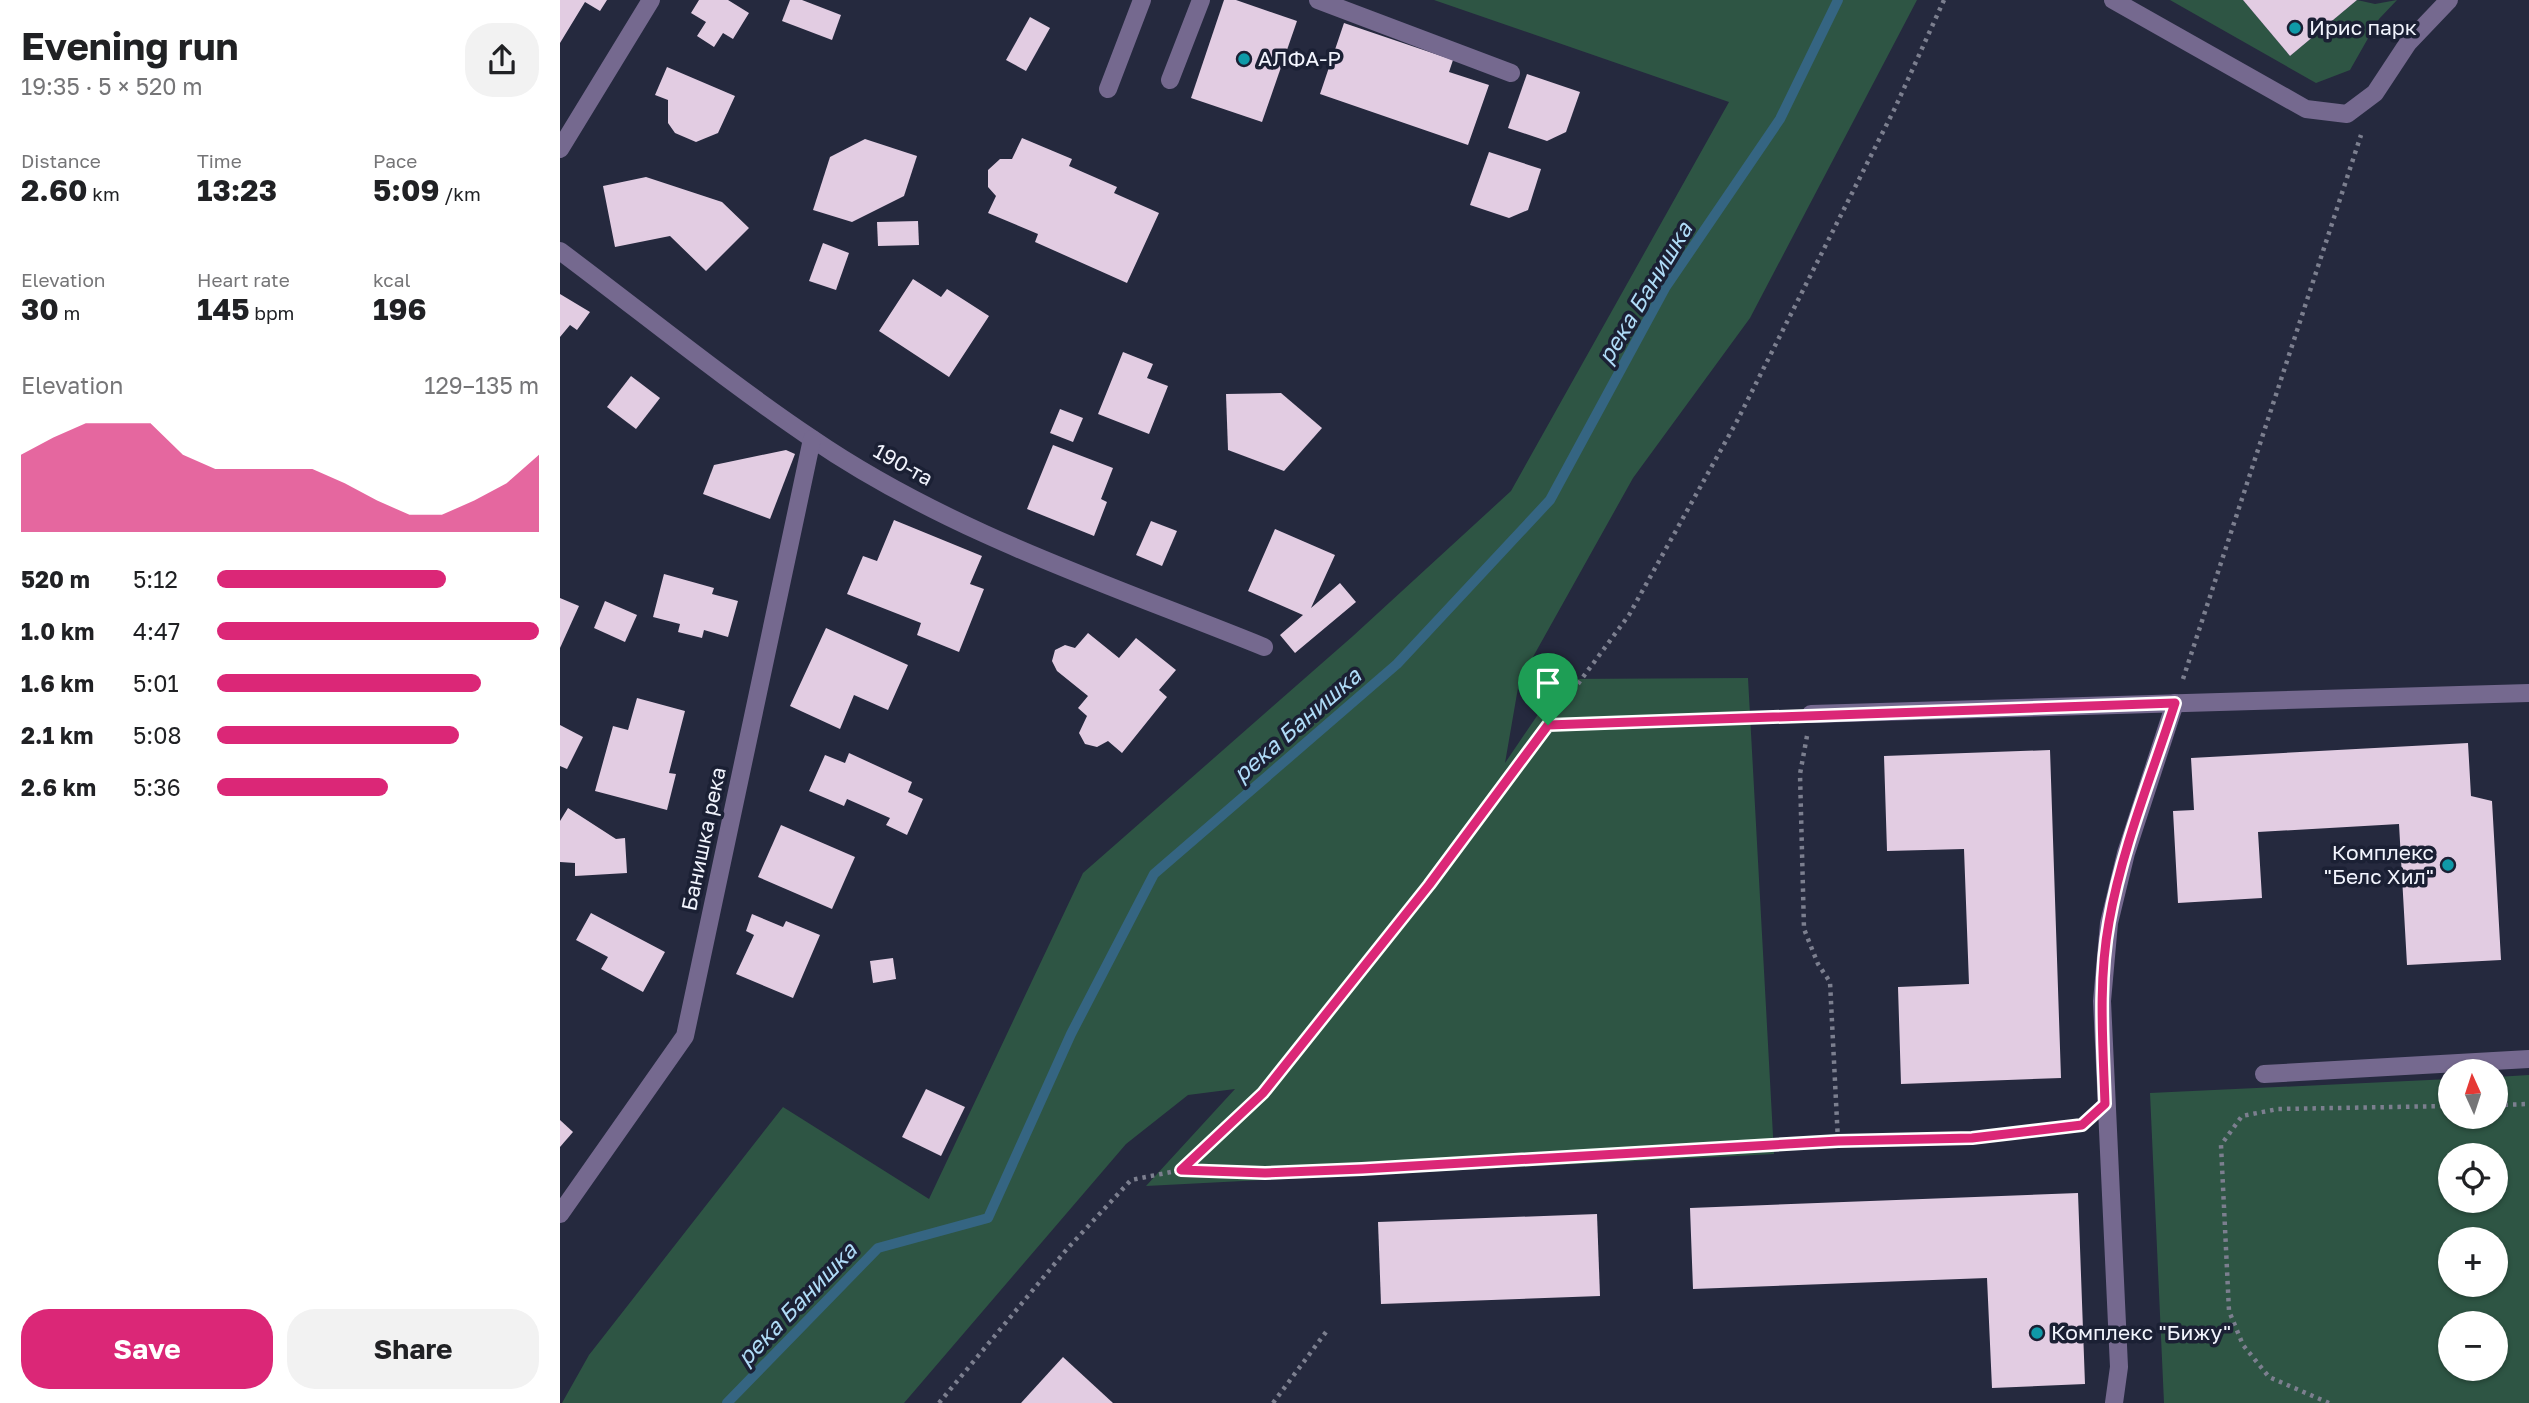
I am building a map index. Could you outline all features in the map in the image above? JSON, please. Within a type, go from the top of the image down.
[{"type":"street","points":[[560,149],[651,0]]},
{"type":"street","points":[[1108,89],[1142,0]]},
{"type":"street","points":[[1170,79],[1201,0]]},
{"type":"street","points":[[1318,0],[1511,73]]},
{"type":"street","points":[[2113,0],[2306,109],[2347,114],[2375,93],[2408,43],[2449,0]]},
{"type":"street","name":"190-та","points":[[560,250],[812,439],[981,532],[1264,646]]},
{"type":"street","name":"Банишка река","points":[[560,1214],[685,1036],[812,439]]},
{"type":"street","points":[[1811,714],[2529,693]]},
{"type":"street","points":[[2114,1403],[2119,1367],[2102,1001],[2109,923],[2126,853],[2175,703]]},
{"type":"street","points":[[2264,1074],[2529,1059]]},
{"type":"path","points":[[1181,1170],[1263,1093],[1429,885],[1629,615],[1737,421],[1895,108],[1944,0]]},
{"type":"path","points":[[2175,703],[2375,93]]},
{"type":"path","points":[[1548,725],[1811,714],[1800,774],[1804,929],[1818,964],[1830,982],[1838,1141]]},
{"type":"path","points":[[939,1403],[1067,1249],[1131,1180],[1181,1170],[1265,1173],[1838,1141],[1972,1138],[2082,1125],[2105,1104]]},
{"type":"path","points":[[2508,1105],[2529,1104]]},
{"type":"path","points":[[2329,1403],[2269,1377],[2244,1345],[2229,1311],[2221,1145],[2242,1116],[2278,1109],[2438,1106]]},
{"type":"path","points":[[1273,1403],[1326,1332]]},
{"type":"green space","points":[[1434,0],[1917,0],[1750,318],[1633,478],[1519,682],[1505,763],[1562,679],[1748,678],[1774,1154],[1146,1186],[1235,1089],[1188,1095],[1126,1144],[904,1403],[562,1403],[589,1355],[783,1107],[929,1199],[1083,873],[1353,636],[1511,491],[1729,102]]},
{"type":"green space","points":[[2170,0],[2243,0],[2290,56],[2357,0],[2375,4],[2397,0],[2379,19],[2350,70],[2316,83]]},
{"type":"green space","points":[[2529,1075],[2529,1403],[2164,1403],[2150,1093],[2438,1080],[2438,1129],[2508,1129],[2508,1076]]},
{"type":"building","points":[[560,0],[607,0],[600,11],[585,2],[560,43]]},
{"type":"building","points":[[699,0],[728,0],[749,13],[733,39],[723,33],[714,47],[697,36],[706,22],[691,13]]},
{"type":"building","points":[[790,0],[802,0],[841,15],[832,40],[782,21]]},
{"type":"building","name":"АЛФА-Р","points":[[1224,0],[1236,0],[1297,21],[1262,122],[1191,98]]},
{"type":"building","name":"Ирис парк","points":[[2243,0],[2357,0],[2290,56]]},
{"type":"building","points":[[1030,17],[1050,28],[1026,71],[1006,60]]},
{"type":"building","points":[[1344,23],[1453,60],[1449,72],[1489,85],[1468,145],[1320,94]]},
{"type":"building","points":[[667,67],[735,96],[718,133],[696,142],[675,133],[668,123],[668,100],[655,95]]},
{"type":"building","points":[[1527,74],[1580,92],[1566,132],[1547,141],[1508,128]]},
{"type":"building","points":[[1022,138],[1072,159],[1069,166],[1117,187],[1114,193],[1159,213],[1127,283],[1035,242],[1038,234],[988,213],[996,196],[988,187],[988,170],[1000,159],[1012,159]]},
{"type":"building","points":[[865,139],[917,156],[904,196],[852,222],[813,210],[830,157]]},
{"type":"building","points":[[1489,152],[1541,169],[1528,210],[1509,218],[1470,205]]},
{"type":"building","points":[[646,177],[722,202],[749,228],[706,271],[670,236],[615,247],[603,186]]},
{"type":"building","points":[[918,221],[919,245],[878,246],[877,222]]},
{"type":"building","points":[[823,243],[849,253],[836,290],[809,281]]},
{"type":"building","points":[[913,279],[941,297],[947,289],[989,316],[949,377],[879,331]]},
{"type":"building","points":[[560,294],[590,312],[577,330],[570,325],[560,337]]},
{"type":"building","points":[[1123,352],[1153,364],[1147,378],[1168,386],[1149,434],[1098,414]]},
{"type":"building","points":[[631,376],[660,398],[636,429],[607,407]]},
{"type":"building","points":[[1281,393],[1322,428],[1284,471],[1228,450],[1226,394]]},
{"type":"building","points":[[1060,409],[1083,418],[1073,442],[1050,433]]},
{"type":"building","points":[[1053,445],[1113,468],[1101,499],[1107,502],[1094,536],[1027,509]]},
{"type":"building","points":[[786,450],[795,454],[770,519],[703,494],[714,465]]},
{"type":"building","points":[[894,520],[982,556],[970,584],[984,589],[959,652],[917,635],[921,623],[847,594],[863,556],[877,561]]},
{"type":"building","points":[[1151,521],[1177,531],[1162,566],[1136,555]]},
{"type":"building","points":[[1275,529],[1335,555],[1311,608],[1340,583],[1356,602],[1295,653],[1280,635],[1303,615],[1248,591]]},
{"type":"building","points":[[664,574],[714,588],[712,594],[738,601],[728,637],[704,630],[702,638],[678,632],[680,624],[653,617]]},
{"type":"building","points":[[560,598],[579,606],[560,648]]},
{"type":"building","points":[[605,601],[637,615],[625,642],[594,628]]},
{"type":"building","points":[[826,628],[908,665],[888,710],[854,695],[840,729],[790,706]]},
{"type":"building","points":[[1088,633],[1119,658],[1136,638],[1176,670],[1159,690],[1167,697],[1122,753],[1108,741],[1097,747],[1085,744],[1079,733],[1087,716],[1078,708],[1088,696],[1057,671],[1052,661],[1055,650],[1065,645],[1075,648]]},
{"type":"building","points":[[637,698],[685,711],[669,773],[676,774],[667,810],[595,791],[613,726],[628,730]]},
{"type":"building","points":[[560,725],[583,737],[567,769],[560,766]]},
{"type":"building","name":"Комплекс \"Белс Хил\"","points":[[2468,743],[2471,796],[2492,801],[2501,960],[2407,965],[2399,824],[2258,832],[2262,898],[2178,903],[2173,811],[2194,810],[2191,758]]},
{"type":"building","points":[[2050,750],[2061,1078],[1901,1084],[1898,987],[1969,984],[1964,849],[1887,851],[1884,756]]},
{"type":"building","points":[[849,753],[912,782],[908,792],[923,799],[907,835],[886,825],[890,818],[847,799],[844,806],[809,791],[825,755],[845,763]]},
{"type":"building","points":[[568,808],[616,839],[625,838],[627,873],[575,876],[575,863],[560,862],[560,821]]},
{"type":"building","points":[[781,825],[855,857],[832,909],[758,877]]},
{"type":"building","points":[[591,913],[665,952],[643,992],[601,969],[608,957],[576,940]]},
{"type":"building","points":[[752,914],[783,927],[786,921],[820,935],[793,998],[736,974],[754,935],[746,931]]},
{"type":"building","points":[[893,958],[896,979],[873,983],[870,961]]},
{"type":"building","points":[[926,1089],[965,1107],[941,1156],[902,1137]]},
{"type":"building","points":[[560,1120],[573,1132],[560,1147]]},
{"type":"building","points":[[2078,1193],[2085,1384],[1992,1388],[1987,1278],[1693,1289],[1690,1208]]},
{"type":"building","points":[[1597,1214],[1600,1296],[1381,1304],[1378,1222]]},
{"type":"building","points":[[1063,1357],[1113,1403],[1021,1403]]},
{"type":"waterway","name":"река Банишка","points":[[727,1403],[878,1248],[988,1218],[1071,1034],[1154,874],[1397,664],[1550,500],[1665,288],[1780,119],[1838,0]]},
{"type":"place","name":"Ирис парк","points":[[2295,28]]},
{"type":"place","name":"АЛФА-Р","points":[[1244,59]]},
{"type":"place","name":"Комплекс \"Белс Хил\"","points":[[2448,865]]},
{"type":"place","name":"Комплекс \"Бижу\"","points":[[2037,1333]]},
{"type":"route","points":[[2175,703],[2126,853],[2109,923],[2102,1001],[2105,1104],[2082,1125],[1972,1138],[1838,1141],[1265,1173],[1181,1170],[1263,1093],[1429,885],[1548,725],[2175,703]]}]
